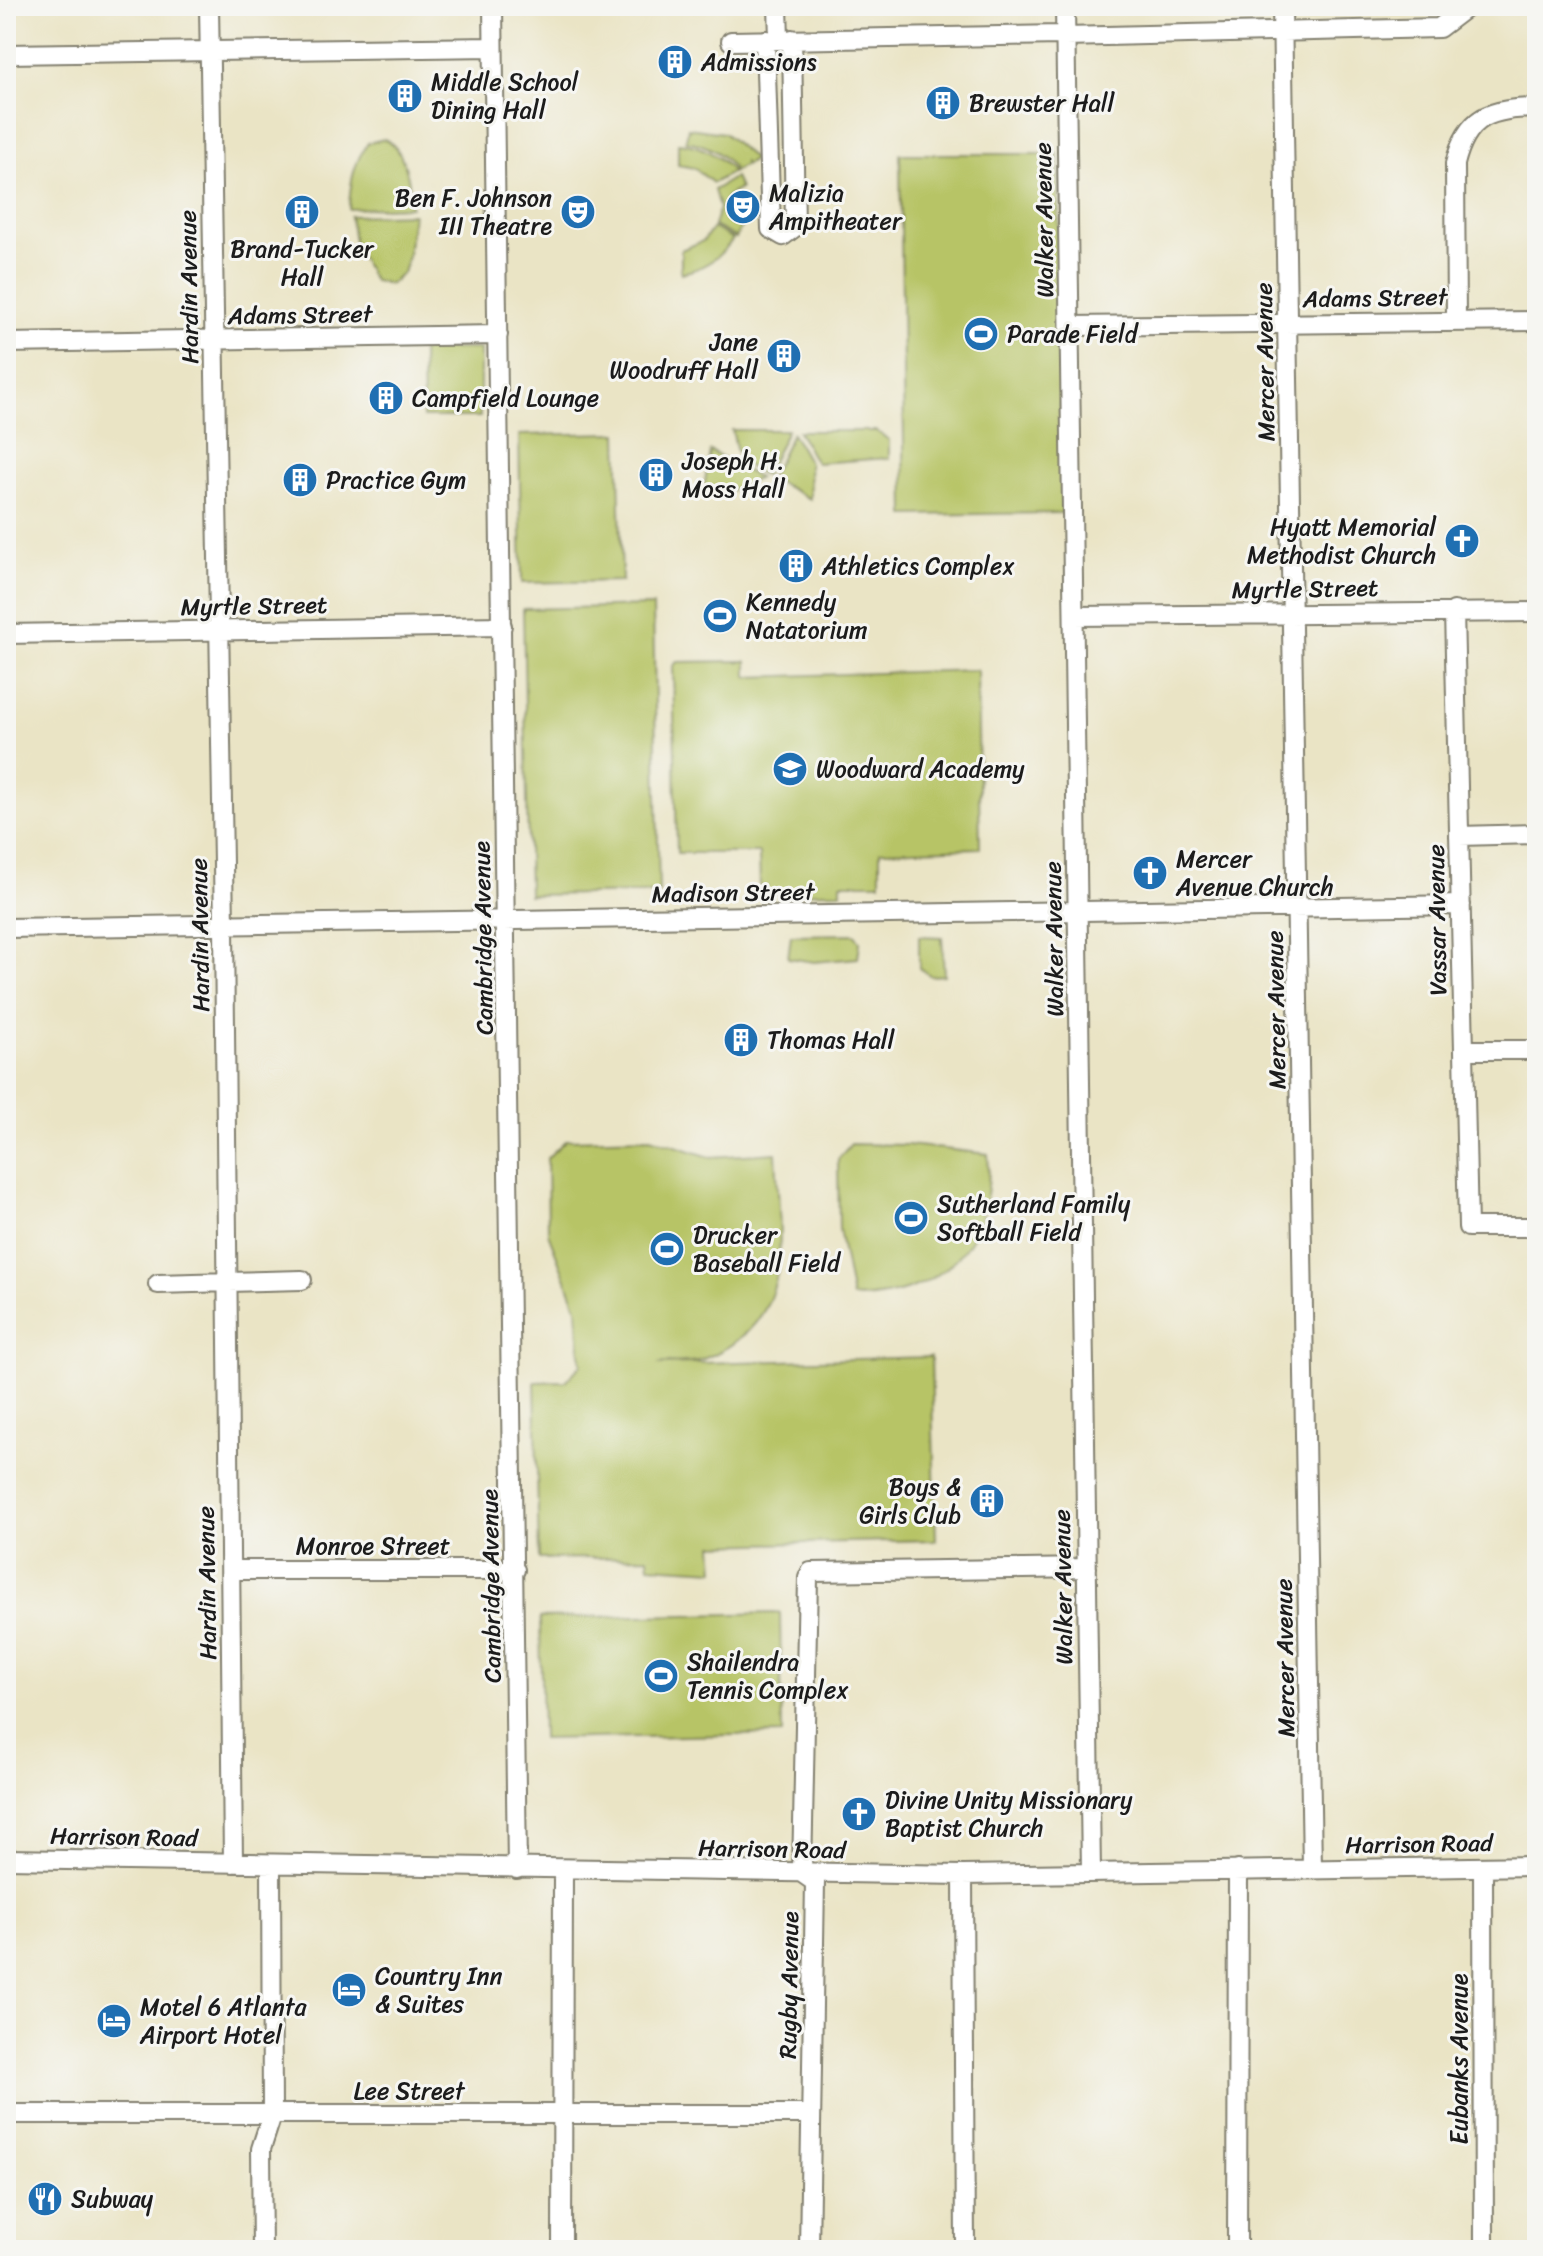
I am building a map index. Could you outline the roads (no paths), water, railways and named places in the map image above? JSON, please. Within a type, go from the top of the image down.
[{"type":"street","name":"Hardin Avenue","points":[[209,6],[224,925],[233,1863]]},
{"type":"street","name":"Cambridge Avenue","points":[[493,6],[517,1869]]},
{"type":"street","points":[[778,6],[795,227],[783,236],[771,229],[779,39]]},
{"type":"street","name":"Walker Avenue","points":[[1065,6],[1062,36],[1070,326],[1091,1872]]},
{"type":"street","name":"Mercer Avenue","points":[[1282,6],[1299,908],[1312,1869]]},
{"type":"street","points":[[731,41],[1439,28],[1468,6]]},
{"type":"street","points":[[6,54],[493,47]]},
{"type":"street","points":[[1456,320],[1455,164],[1459,147],[1466,132],[1482,116],[1504,109],[1537,108]]},
{"type":"street","name":"Adams Street","points":[[1070,326],[1537,321]]},
{"type":"street","name":"Adams Street","points":[[6,343],[498,335]]},
{"type":"street","name":"Vassar Avenue","points":[[1454,611],[1468,1227],[1537,1227]]},
{"type":"street","name":"Myrtle Street","points":[[1074,616],[1537,612]]},
{"type":"street","name":"Myrtle Street","points":[[6,634],[502,626]]},
{"type":"street","points":[[1459,836],[1537,834]]},
{"type":"street","name":"Madison Street","points":[[6,928],[1461,905]]},
{"type":"street","points":[[1464,1050],[1537,1050]]},
{"type":"street","points":[[158,1284],[302,1280]]},
{"type":"street","name":"Rugby Avenue","points":[[809,2250],[815,1882],[802,1873],[808,1578],[811,1572],[1087,1568]]},
{"type":"street","name":"Monroe Street","points":[[231,1570],[515,1570]]},
{"type":"street","name":"Harrison Road","points":[[6,1859],[563,1871],[963,1875],[1537,1866]]},
{"type":"street","points":[[262,2250],[261,2149],[272,2115],[271,1864]]},
{"type":"street","name":"Eubanks Avenue","points":[[1483,1867],[1484,2250]]},
{"type":"street","points":[[1237,2250],[1238,1870]]},
{"type":"street","points":[[562,2250],[563,1871]]},
{"type":"street","points":[[963,1875],[965,2250]]},
{"type":"street","name":"Lee Street","points":[[6,2114],[811,2114]]},
{"type":"place","name":"Admissions","points":[[675,62]]},
{"type":"place","name":"Middle School Dining Hall","points":[[405,96]]},
{"type":"place","name":"Brewster Hall","points":[[943,103]]},
{"type":"place","name":"Malizia Ampitheater","points":[[743,207]]},
{"type":"place","name":"Brand-Tucker Hall","points":[[302,212]]},
{"type":"place","name":"Ben F. Johnson III Theatre","points":[[578,212]]},
{"type":"place","name":"Parade Field","points":[[981,334]]},
{"type":"place","name":"Jane Woodruff Hall","points":[[784,356]]},
{"type":"place","name":"Campfield Lounge","points":[[386,398]]},
{"type":"place","name":"Joseph H. Moss Hall","points":[[656,475]]},
{"type":"place","name":"Practice Gym","points":[[300,480]]},
{"type":"place","name":"Hyatt Memorial Methodist Church","points":[[1462,541]]},
{"type":"place","name":"Athletics Complex","points":[[796,566]]},
{"type":"place","name":"Kennedy Natatorium","points":[[720,616]]},
{"type":"place","name":"Woodward Academy","points":[[790,769]]},
{"type":"place","name":"Mercer Avenue Church","points":[[1150,873]]},
{"type":"place","name":"Thomas Hall","points":[[741,1040]]},
{"type":"place","name":"Sutherland Family Softball Field","points":[[911,1218]]},
{"type":"place","name":"Drucker Baseball Field","points":[[667,1249]]},
{"type":"place","name":"Boys & Girls Club","points":[[987,1501]]},
{"type":"place","name":"Shailendra Tennis Complex","points":[[661,1676]]},
{"type":"place","name":"Divine Unity Missionary Baptist Church","points":[[859,1814]]},
{"type":"place","name":"Country Inn & Suites","points":[[349,1990]]},
{"type":"place","name":"Motel 6 Atlanta Airport Hotel","points":[[114,2021]]},
{"type":"place","name":"Subway","points":[[45,2199]]}]
